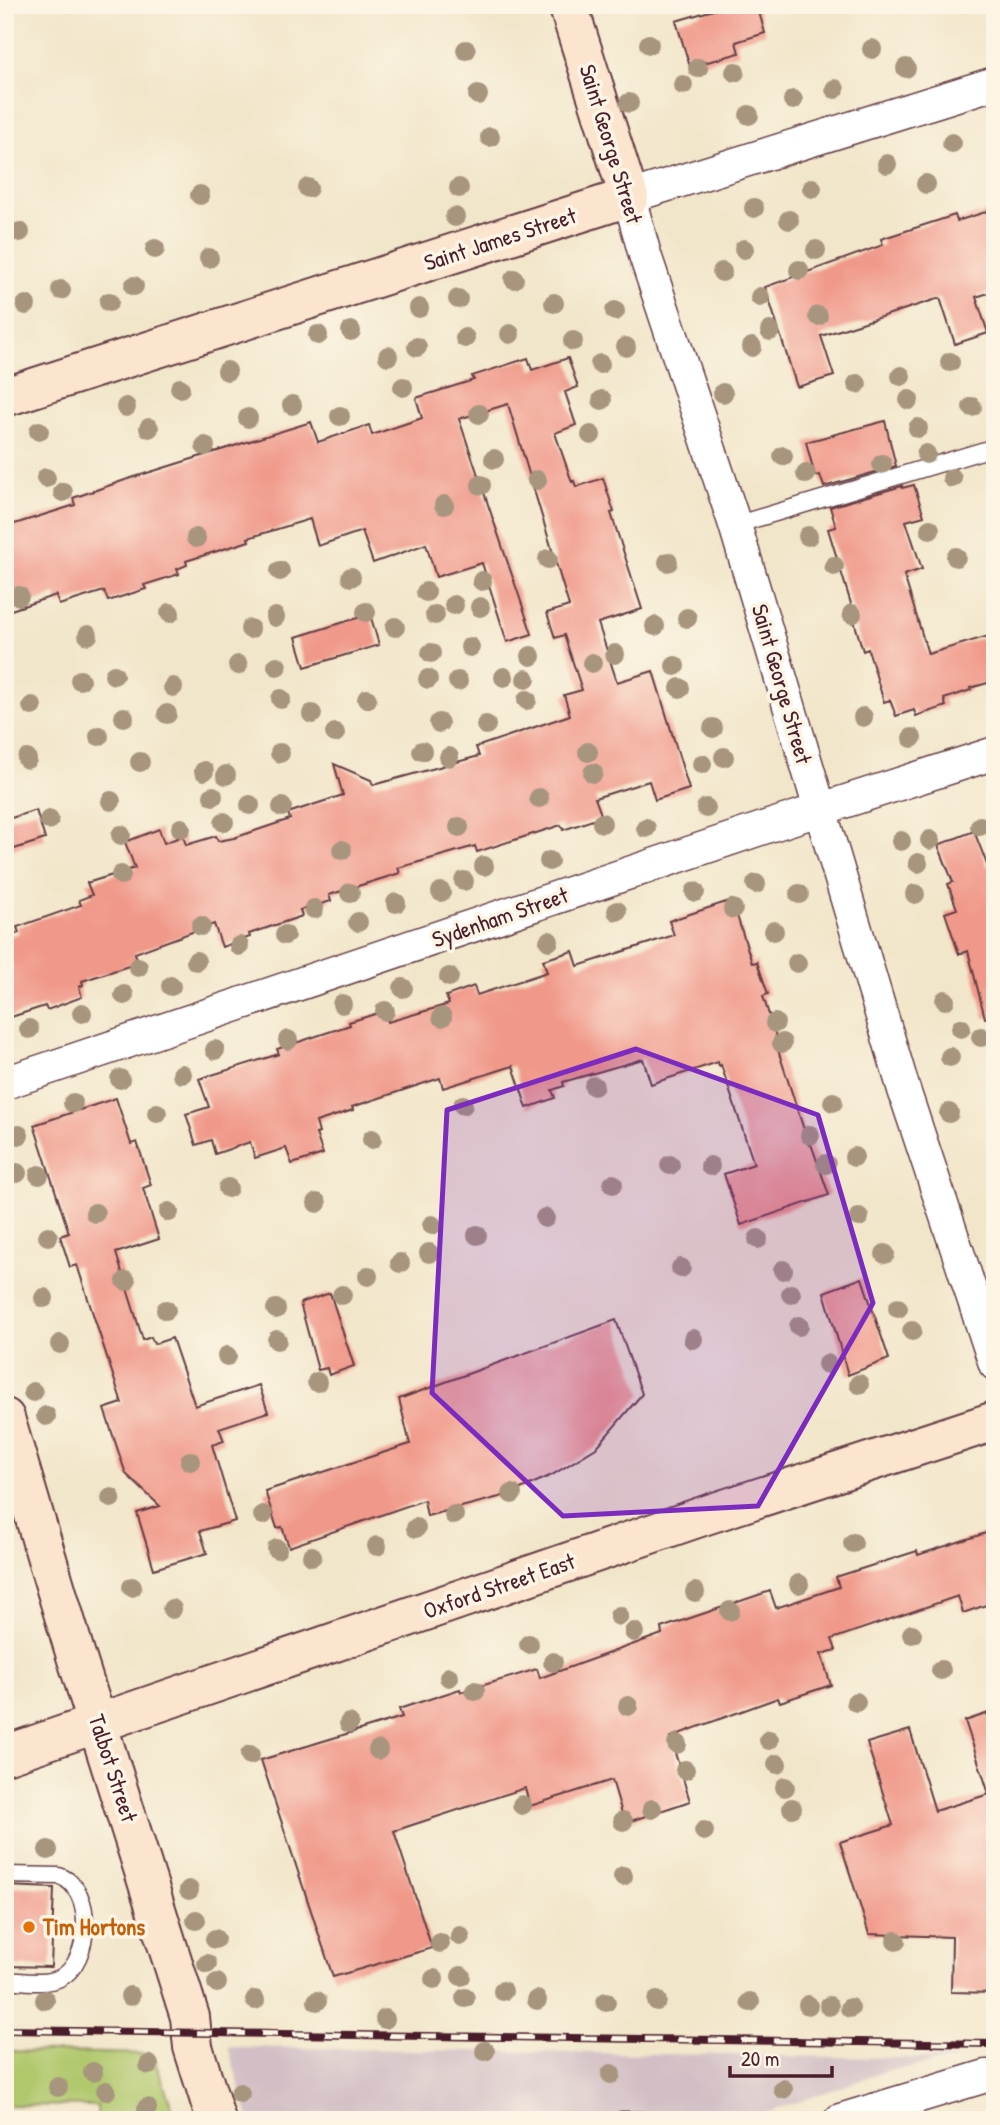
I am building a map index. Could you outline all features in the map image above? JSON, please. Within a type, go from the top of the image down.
[{"type":"street","name":"Saint George Street","points":[[568,5],[645,255],[735,525],[904,1090],[995,1364]]},
{"type":"street","name":"Saint James Street","points":[[5,397],[995,83]]},
{"type":"street","name":"Sydenham Street","points":[[5,1083],[995,753]]},
{"type":"street","name":"Talbot Street","points":[[5,1418],[190,2017],[194,2047],[216,2120]]},
{"type":"street","name":"Oxford Street East","points":[[5,1755],[706,1516],[995,1421]]},
{"type":"street","points":[[840,2120],[986,2076],[995,2076]]},
{"type":"lane","points":[[735,525],[995,447]]},
{"type":"lane","points":[[5,1875],[59,1876],[67,1879],[75,1885],[85,1916],[81,1950],[71,1969],[63,1977],[51,1981],[5,1980]]},
{"type":"lane","points":[[621,2120],[643,2120]]},
{"type":"highlighted area","points":[[636,1049],[818,1115],[873,1303],[758,1506],[563,1516],[432,1393],[447,1110]]},
{"type":"shaded area","points":[[228,2047],[961,2059],[890,2070],[746,2120],[250,2120]]},
{"type":"green space","points":[[5,2051],[152,2054],[177,2120],[97,2120],[97,2106],[5,2105]]},
{"type":"building","points":[[730,5],[757,5],[765,33],[736,42],[739,53],[690,67],[676,21]]},
{"type":"building","points":[[995,209],[995,291],[976,297],[988,333],[955,344],[940,298],[821,336],[834,376],[797,387],[765,287],[883,245],[881,239],[955,215],[957,221]]},
{"type":"building","points":[[528,358],[532,370],[568,358],[578,387],[565,392],[576,425],[555,433],[576,487],[603,478],[614,512],[611,513],[642,609],[598,623],[617,682],[653,671],[689,789],[655,800],[649,781],[595,798],[602,817],[563,830],[561,825],[477,852],[475,846],[398,868],[400,873],[329,895],[331,901],[300,910],[302,916],[249,934],[250,937],[222,947],[214,924],[135,953],[138,963],[82,981],[83,985],[79,987],[82,997],[47,1010],[45,1006],[5,1019],[5,938],[19,933],[17,927],[81,905],[79,900],[92,895],[87,883],[135,868],[125,842],[159,829],[164,843],[183,836],[186,845],[216,836],[218,841],[234,838],[290,819],[288,813],[343,795],[334,764],[371,780],[373,785],[479,756],[476,747],[570,715],[564,695],[582,690],[564,635],[555,638],[547,613],[569,606],[508,404],[459,419],[532,634],[507,642],[482,563],[436,577],[426,544],[373,563],[362,531],[318,546],[310,519],[186,561],[187,565],[177,569],[179,574],[144,585],[146,589],[108,601],[104,591],[59,605],[56,595],[5,612],[5,527],[75,505],[73,498],[128,479],[311,422],[318,442],[369,425],[372,435],[422,418],[416,398],[474,380],[472,376]]},
{"type":"building","points":[[885,421],[896,466],[824,487],[820,475],[815,476],[806,442]]},
{"type":"building","points":[[914,485],[924,516],[906,521],[922,569],[904,575],[928,654],[995,634],[995,681],[944,699],[946,706],[916,716],[914,710],[896,716],[890,700],[884,702],[868,649],[863,651],[828,529],[836,527],[830,507]]},
{"type":"building","points":[[370,614],[379,645],[305,667],[296,637]]},
{"type":"building","points":[[36,810],[45,839],[5,852],[5,820]]},
{"type":"building","points":[[974,831],[988,867],[995,864],[995,1017],[985,1018],[968,951],[959,954],[945,913],[957,909],[948,884],[953,882],[938,845]]},
{"type":"building","points":[[732,900],[752,963],[757,962],[768,994],[763,996],[779,1046],[777,1047],[809,1145],[811,1144],[829,1195],[741,1225],[724,1174],[754,1164],[718,1062],[651,1084],[643,1059],[563,1082],[564,1086],[552,1090],[555,1098],[527,1108],[513,1066],[443,1088],[440,1078],[316,1122],[319,1133],[316,1134],[323,1154],[292,1164],[286,1148],[255,1158],[250,1142],[215,1154],[211,1140],[196,1145],[186,1114],[209,1107],[199,1079],[279,1054],[277,1049],[350,1025],[349,1022],[385,1011],[388,1022],[449,1004],[446,996],[474,986],[477,995],[547,972],[543,960],[573,951],[578,966],[674,935],[669,921]]},
{"type":"building","points":[[116,1098],[131,1144],[137,1142],[151,1185],[143,1188],[159,1239],[116,1253],[143,1340],[151,1337],[154,1344],[172,1338],[195,1406],[259,1385],[268,1412],[219,1428],[224,1441],[212,1445],[235,1521],[200,1531],[207,1553],[154,1569],[137,1513],[160,1506],[126,1474],[104,1409],[122,1403],[77,1265],[70,1267],[60,1236],[69,1233],[34,1125]]},
{"type":"building","points":[[862,1278],[889,1359],[848,1375],[824,1292]]},
{"type":"building","points":[[330,1293],[354,1366],[329,1375],[327,1368],[318,1370],[300,1303]]},
{"type":"building","points":[[616,1320],[642,1394],[596,1448],[552,1475],[507,1495],[427,1516],[424,1500],[289,1547],[282,1527],[277,1528],[265,1491],[410,1444],[399,1399]]},
{"type":"building","points":[[989,1532],[995,1551],[995,1602],[963,1613],[958,1596],[832,1639],[836,1650],[821,1654],[831,1685],[780,1702],[778,1698],[670,1737],[690,1801],[625,1823],[612,1780],[530,1806],[525,1788],[394,1831],[432,1948],[333,1977],[261,1760],[402,1717],[399,1709],[460,1689],[461,1692],[537,1669],[540,1678],[662,1634],[661,1628],[770,1591],[776,1608],[839,1587],[836,1577]]},
{"type":"building","points":[[995,1711],[995,1993],[951,1992],[952,1937],[869,1934],[840,1842],[893,1825],[867,1743],[910,1730],[935,1811],[989,1794],[965,1721]]},
{"type":"building","name":"Tim Hortons","points":[[5,1886],[54,1888],[51,1967],[5,1966]]},
{"type":"railway","points":[[5,2030],[995,2044]]},
{"type":"place","name":"Tim Hortons","points":[[29,1927]]}]
